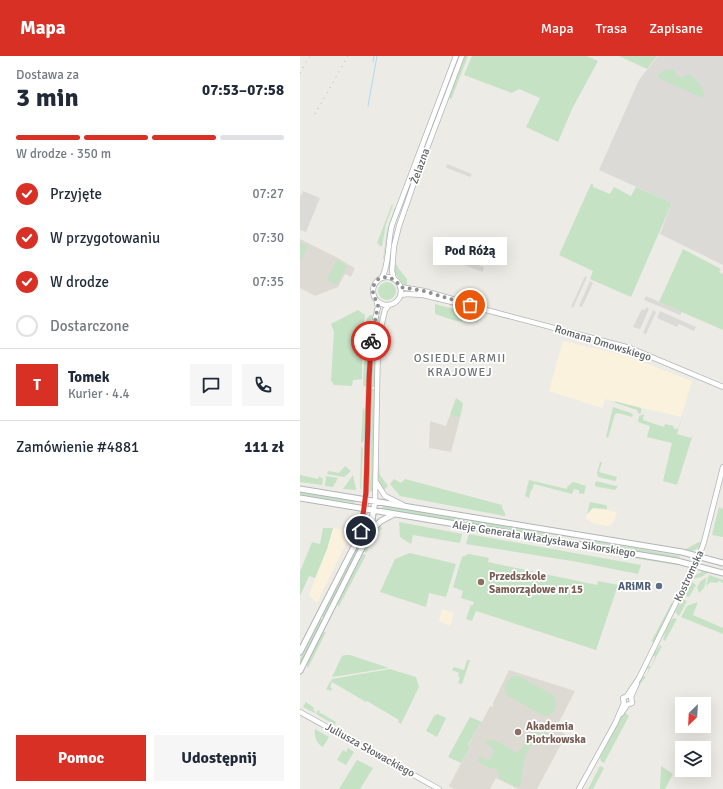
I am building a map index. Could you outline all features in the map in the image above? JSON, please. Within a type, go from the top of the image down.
[{"type":"main road","name":"Aleje Generała Władysława Sikorskiego","points":[[300,489],[579,534],[699,556],[723,563]]},
{"type":"main road","name":"Aleje Generała Władysława Sikorskiego","points":[[300,498],[571,542],[695,564],[723,573]]},
{"type":"main road","points":[[300,652],[357,541],[362,528],[366,499]]},
{"type":"main road","points":[[300,671],[369,532],[375,501]]},
{"type":"main road","points":[[369,532],[381,521],[395,514]]},
{"type":"main road","points":[[571,542],[576,540],[579,534]]},
{"type":"street","name":"Żelazna","points":[[382,277],[385,272],[392,225],[456,56]]},
{"type":"street","name":"Żelazna","points":[[394,279],[392,271],[394,246],[399,226],[462,56]]},
{"type":"street","points":[[366,499],[371,337],[378,306],[373,296],[373,287],[382,277],[390,277],[394,279],[400,287],[400,295],[396,301],[389,305],[385,310],[378,340],[375,501]]},
{"type":"street","name":"Romana Dmowskiego","points":[[400,287],[634,350],[723,387]]},
{"type":"street","name":"Romana Dmowskiego","points":[[400,295],[423,293]]},
{"type":"street","points":[[377,302],[389,305]]},
{"type":"street","name":"Kostromska","points":[[629,696],[699,556],[723,467]]},
{"type":"street","points":[[376,482],[385,496],[405,505]]},
{"type":"street","points":[[579,789],[625,704],[623,698],[629,696],[632,703],[625,704]]},
{"type":"street","name":"Juliusza Słowackiego","points":[[300,712],[439,789]]},
{"type":"shaded area","points":[[658,56],[723,56],[723,265],[660,234],[672,203],[599,170],[639,80]]},
{"type":"shaded area","points":[[447,164],[472,174],[470,177],[447,168]]},
{"type":"shaded area","points":[[303,191],[320,198],[306,232],[300,230],[300,197]]},
{"type":"shaded area","points":[[300,239],[355,268],[351,277],[345,274],[338,287],[315,296],[300,288]]},
{"type":"shaded area","points":[[450,254],[484,267],[483,272],[448,259]]},
{"type":"shaded area","points":[[585,276],[587,277],[573,308],[571,307]]},
{"type":"shaded area","points":[[590,281],[593,283],[582,307],[579,306]]},
{"type":"shaded area","points":[[646,296],[682,312],[680,315],[644,300]]},
{"type":"shaded area","points":[[646,307],[649,309],[640,329],[633,327],[642,309],[645,310]]},
{"type":"shaded area","points":[[653,310],[656,312],[646,334],[643,333]]},
{"type":"shaded area","points":[[660,311],[696,327],[694,331],[679,324],[677,327],[657,318]]},
{"type":"shaded area","points":[[563,341],[624,355],[692,381],[681,417],[605,399],[602,408],[549,391]]},
{"type":"shaded area","points":[[450,415],[460,418],[451,452],[429,448],[430,421],[446,426]]},
{"type":"shaded area","points":[[593,508],[617,512],[613,523],[609,526],[595,524],[586,519],[587,514]]},
{"type":"shaded area","points":[[333,528],[347,530],[351,533],[317,603],[309,595],[327,549]]},
{"type":"shaded area","points":[[442,609],[454,613],[450,626],[439,621]]},
{"type":"shaded area","name":"Akademia Piotrkowska","points":[[509,670],[575,691],[556,728],[566,735],[537,789],[518,789],[496,778],[490,789],[454,789],[449,786],[470,747],[468,746],[479,725],[490,706],[493,706],[493,703]]},
{"type":"green space","points":[[465,56],[468,56],[451,100],[449,96]]},
{"type":"green space","points":[[472,56],[587,56],[598,61],[572,109],[558,142],[526,127],[540,98],[519,89],[512,93],[464,75]]},
{"type":"green space","points":[[619,56],[657,56],[647,69]]},
{"type":"green space","points":[[672,69],[675,70],[675,74],[680,77],[684,77],[689,74],[691,75],[701,87],[704,97],[700,97],[658,78],[658,75],[662,71]]},
{"type":"green space","points":[[438,107],[439,111],[403,202]]},
{"type":"green space","points":[[591,184],[593,184],[593,187],[610,194],[614,187],[631,196],[636,187],[672,203],[631,297],[590,279],[593,271],[559,255]]},
{"type":"green space","points":[[392,204],[393,205],[386,224],[382,246],[379,246],[377,243]]},
{"type":"green space","points":[[395,207],[388,230],[383,259],[387,230]]},
{"type":"green space","points":[[300,242],[308,246],[300,261]]},
{"type":"green space","points":[[683,249],[721,269],[719,272],[723,274],[723,330],[659,302]]},
{"type":"green space","points":[[337,260],[347,266],[337,285],[327,280]]},
{"type":"green space","points":[[395,264],[407,279],[407,286],[404,285],[395,273]]},
{"type":"green space","points":[[383,282],[391,282],[396,287],[394,298],[391,300],[383,300],[378,295],[378,287]]},
{"type":"green space","points":[[435,304],[480,316],[476,322],[456,321],[435,314]]},
{"type":"green space","points":[[358,310],[365,315],[362,337],[358,337],[357,348],[362,349],[362,379],[353,380],[352,386],[334,385],[331,380],[334,332],[331,324]]},
{"type":"green space","points":[[370,315],[373,315],[365,334],[367,318]]},
{"type":"green space","points":[[378,316],[380,317],[376,337],[375,387],[372,387],[373,341]]},
{"type":"green space","points":[[365,340],[368,351],[365,387],[363,385]]},
{"type":"green space","points":[[372,389],[375,389],[373,492],[370,491]]},
{"type":"green space","points":[[456,398],[463,403],[460,418],[450,415]]},
{"type":"green space","points":[[614,401],[641,408],[641,413],[639,414],[637,410]]},
{"type":"green space","points":[[363,407],[365,410],[366,423],[364,441],[361,443]]},
{"type":"green space","points":[[613,407],[633,415],[632,417],[618,413],[615,414],[608,438],[606,437]]},
{"type":"green space","points":[[644,414],[643,420],[664,427],[665,424],[674,426],[673,428],[678,429],[683,415],[677,434],[691,438],[693,434],[677,485],[663,481],[672,443],[647,437],[650,426],[638,422],[639,416]]},
{"type":"green space","points":[[361,446],[363,449],[361,490],[360,488]]},
{"type":"green space","points":[[600,462],[602,462],[599,472],[617,477],[615,481],[598,477],[597,473]]},
{"type":"green space","points":[[379,464],[380,475],[388,486],[383,491],[378,479]]},
{"type":"green space","points":[[345,466],[351,471],[344,477],[327,474],[328,471],[339,473]]},
{"type":"green space","points":[[300,475],[318,479],[319,476],[323,479],[322,485],[300,482]]},
{"type":"green space","points":[[353,475],[356,490],[343,489]]},
{"type":"green space","points":[[326,476],[338,478],[333,487],[325,486]]},
{"type":"green space","points":[[394,479],[401,483],[405,479],[502,505],[505,516],[400,496],[390,484]]},
{"type":"green space","points":[[529,480],[567,489],[567,487],[573,482],[586,486],[584,494],[579,493],[579,490],[574,489],[572,494],[534,484],[529,498],[525,496]]},
{"type":"green space","points":[[596,481],[618,486],[615,490],[598,487],[595,486]]},
{"type":"green space","points":[[300,492],[355,501],[354,503],[300,495]]},
{"type":"green space","points":[[590,502],[605,505],[607,506],[607,509],[593,508],[587,514]]},
{"type":"green space","points":[[383,505],[466,520],[462,522],[382,509]]},
{"type":"green space","points":[[719,507],[723,509],[723,537],[712,535]]},
{"type":"green space","points":[[366,518],[370,519],[365,537],[324,618],[322,616],[360,542]]},
{"type":"green space","points":[[469,520],[574,538],[548,534],[536,534],[465,523]]},
{"type":"green space","points":[[399,522],[462,534],[460,543],[413,535],[411,544],[400,537]]},
{"type":"green space","points":[[380,523],[382,529],[376,533],[366,553],[364,551],[376,527]]},
{"type":"green space","points":[[323,528],[333,528],[327,549],[315,578],[309,576],[300,596],[300,572],[312,542],[320,544]]},
{"type":"green space","points":[[472,529],[585,548],[585,549],[469,531]]},
{"type":"green space","points":[[469,534],[641,565],[638,574],[578,562],[466,544]]},
{"type":"green space","points":[[589,540],[680,556],[679,558],[589,543]]},
{"type":"green space","points":[[699,542],[701,543],[700,546],[696,549],[692,551],[684,550]]},
{"type":"green space","points":[[588,549],[678,564],[589,551]]},
{"type":"green space","points":[[410,553],[456,564],[446,597],[429,593],[426,607],[380,592],[395,559]]},
{"type":"green space","points":[[363,554],[366,555],[338,608],[338,602]]},
{"type":"green space","points":[[469,554],[489,558],[488,562],[597,585],[598,581],[618,585],[596,650],[476,611],[472,621],[466,619],[471,605],[473,605],[474,602],[461,598],[463,591],[453,587],[462,557]]},
{"type":"green space","points":[[703,571],[708,571],[708,573],[701,577],[692,579],[694,576]]},
{"type":"green space","points":[[709,575],[723,580],[723,583],[719,581],[717,583],[711,582],[706,586]]},
{"type":"green space","points":[[707,577],[704,588],[699,593],[697,587],[701,581]]},
{"type":"green space","points":[[691,581],[696,585],[689,597],[685,596],[685,593]]},
{"type":"green space","points":[[682,599],[687,601],[679,616],[675,612]]},
{"type":"green space","points":[[672,602],[672,605],[654,642],[651,642]]},
{"type":"green space","points":[[698,602],[693,615],[723,628],[723,634],[681,617],[687,606]]},
{"type":"green space","points":[[674,618],[677,619],[665,641],[663,640],[667,628]]},
{"type":"green space","points":[[320,619],[323,620],[300,666],[300,659]]},
{"type":"green space","points":[[326,632],[308,668],[309,658],[322,633]]},
{"type":"green space","points":[[660,645],[662,646],[645,678],[637,688],[642,677],[646,676],[649,669],[646,668],[651,666],[655,657],[653,655]]},
{"type":"green space","points":[[350,655],[389,668],[332,677],[342,656]]},
{"type":"green space","points":[[467,660],[470,660],[462,684],[458,683],[460,678],[458,676],[459,673],[452,670],[454,667],[464,670]]},
{"type":"green space","points":[[390,669],[416,677],[419,687],[401,724],[398,722],[399,720],[332,682],[330,687],[332,688],[331,691],[326,689],[332,679]]},
{"type":"green space","points":[[515,676],[519,676],[554,696],[556,706],[554,712],[544,716],[508,696],[505,690],[506,684]]},
{"type":"green space","points":[[306,702],[314,708],[313,710],[316,712],[315,713],[303,707]]},
{"type":"green space","points":[[318,710],[336,722],[335,725],[316,714]]},
{"type":"green space","points":[[624,712],[629,716],[604,763],[600,758]]},
{"type":"green space","points":[[437,714],[446,718],[437,737],[426,731],[434,716]]},
{"type":"green space","points":[[470,717],[482,722],[468,745],[470,747],[461,763],[448,757]]},
{"type":"green space","points":[[551,722],[554,722],[546,734],[533,743],[526,754],[520,786],[516,787],[498,778],[499,773],[495,768],[489,768],[477,761],[480,756],[489,761],[494,752],[493,748],[484,742],[488,740],[497,741],[517,753],[523,747],[533,730],[543,734]]},
{"type":"green space","points":[[315,729],[329,737],[323,747],[316,739]]},
{"type":"green space","points":[[348,748],[354,752],[346,765],[337,760],[343,750],[346,752]]},
{"type":"green space","points":[[357,760],[373,768],[360,789],[339,789]]},
{"type":"green space","points":[[600,766],[604,768],[593,789],[588,789]]},
{"type":"green space","points":[[661,766],[673,774],[665,789],[660,789]]},
{"type":"waterway","points":[[373,62],[374,56]]},
{"type":"waterway","points":[[368,106],[377,56]]},
{"type":"railway","points":[[300,73],[310,56]]},
{"type":"railway","points":[[315,114],[348,56]]},
{"type":"way so far","points":[[371,341],[378,306],[372,292],[374,283],[382,277],[390,277],[394,279],[400,287],[424,291],[470,305]]},
{"type":"place","name":"Pod Różą","points":[[470,305]]},
{"type":"place","name":"Przedszkole Samorządowe nr 15","points":[[481,582]]},
{"type":"place","name":"ARiMR","points":[[659,586]]},
{"type":"place","name":"Akademia Piotrkowska","points":[[518,732]]},
{"type":"district","name":"OSIEDLE ARMII KRAJOWEJ","points":[[460,365]]},
{"type":"route","points":[[361,531],[366,492],[371,341]]}]
